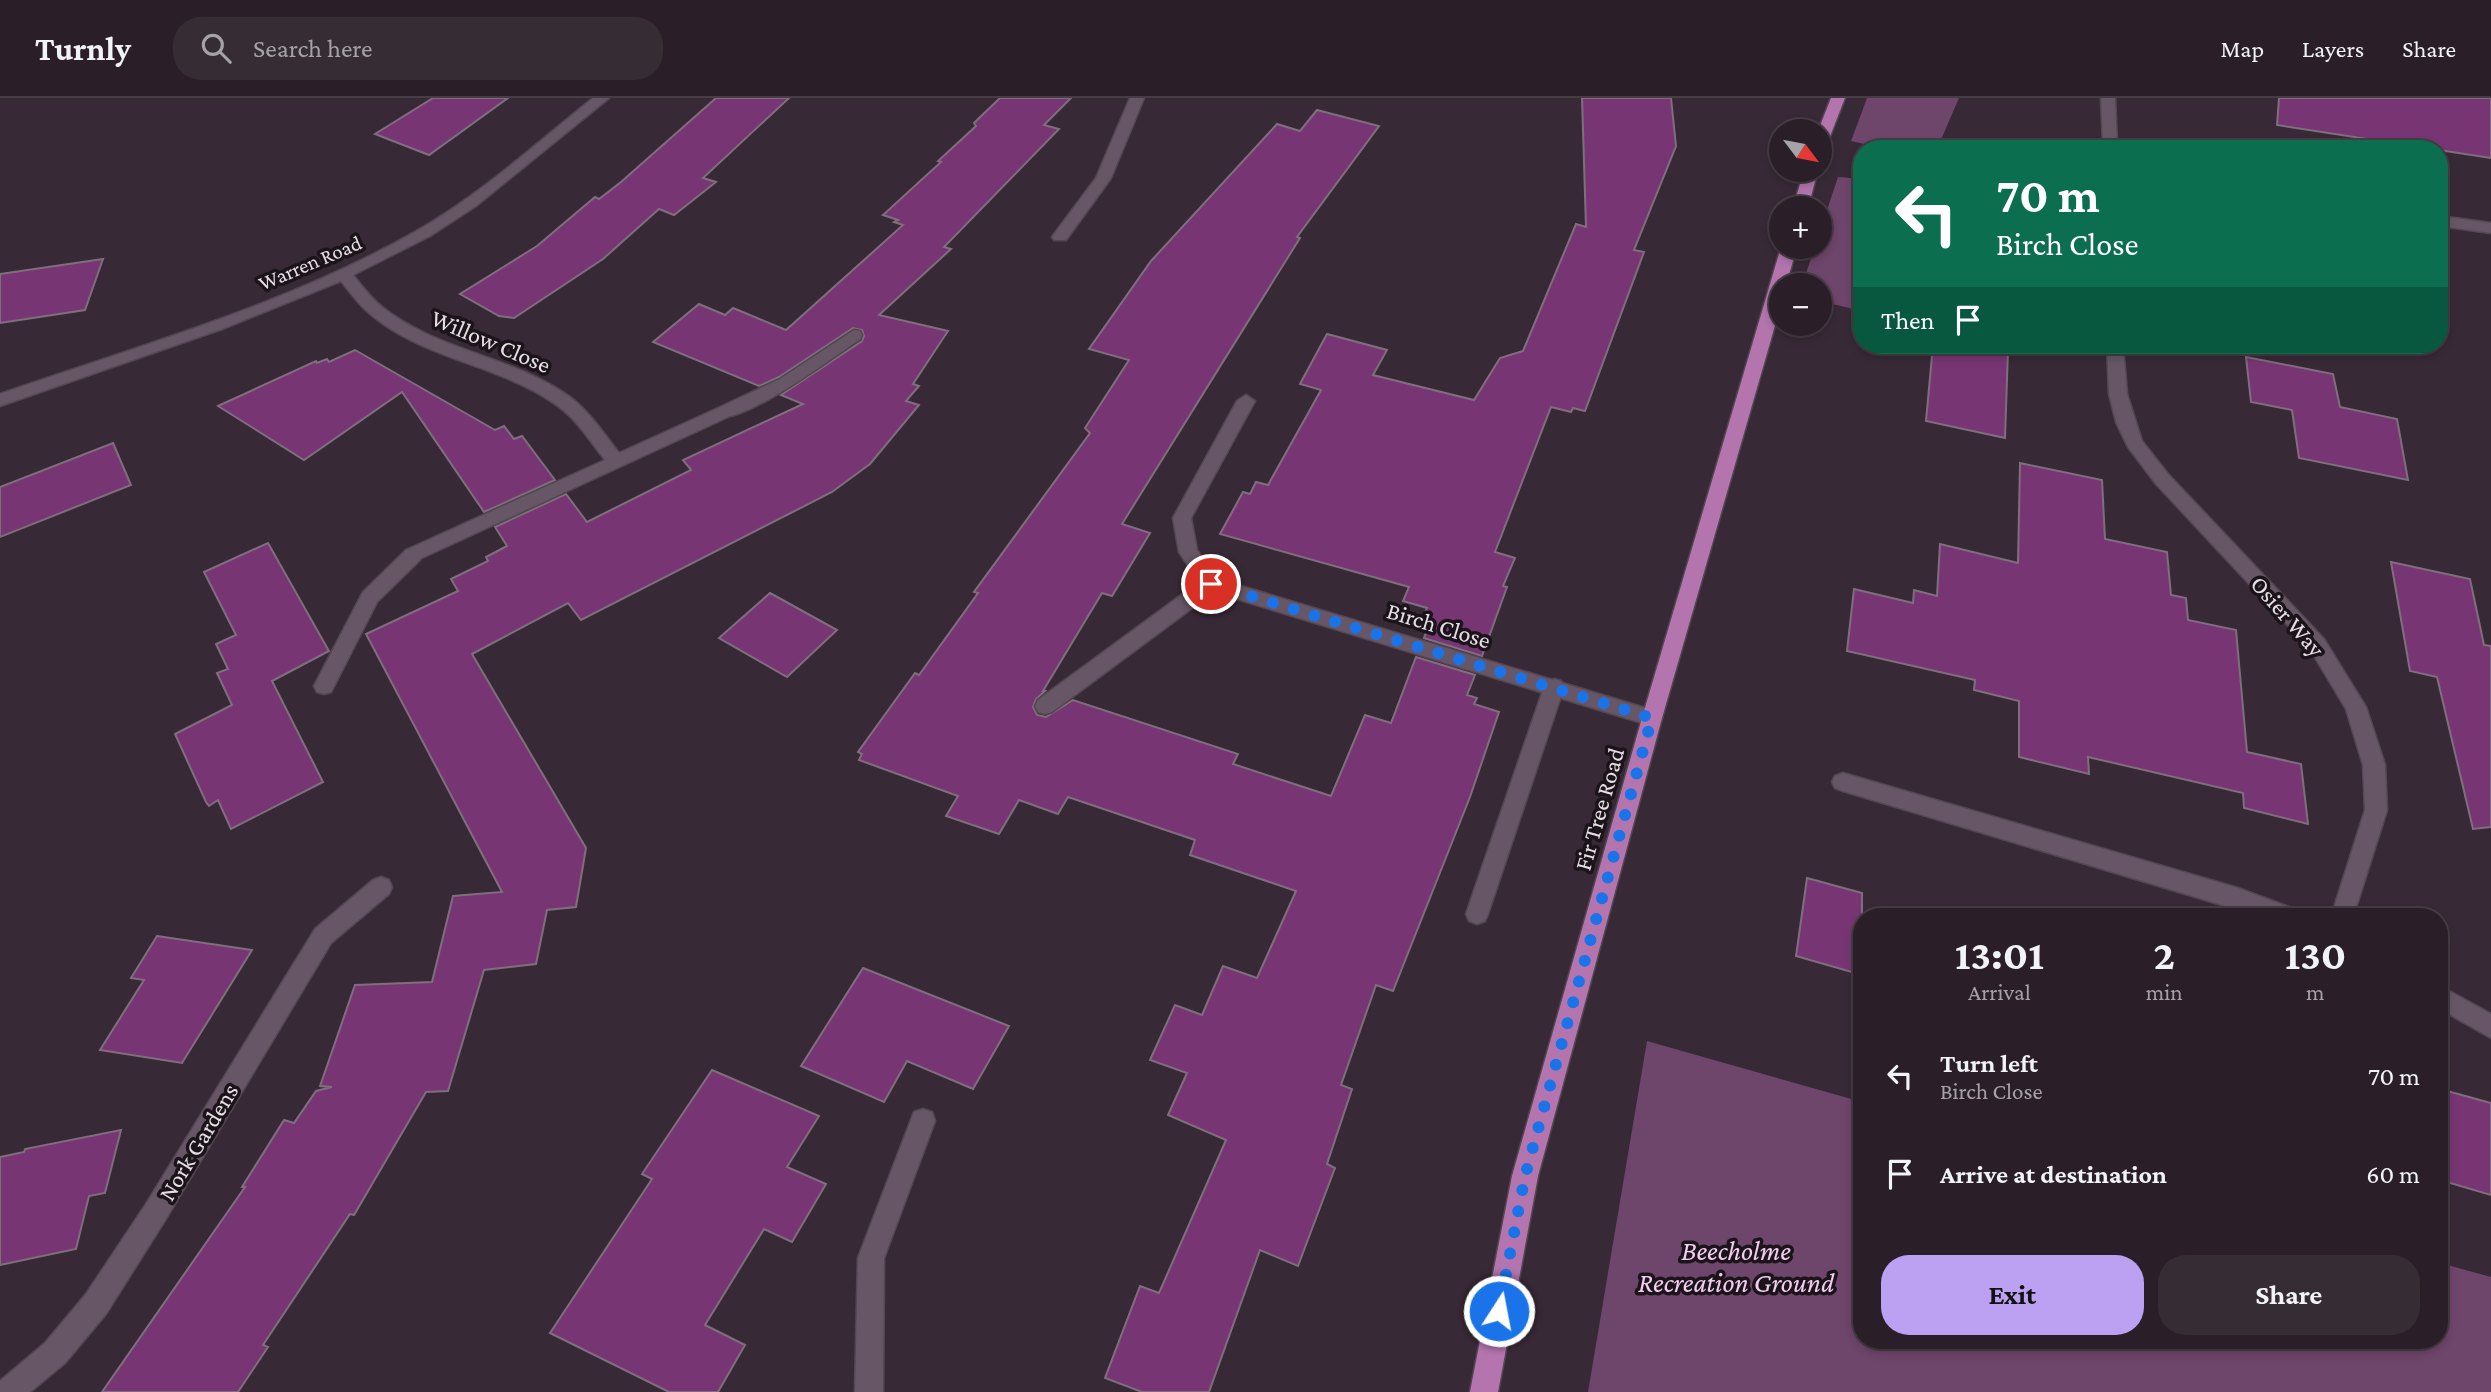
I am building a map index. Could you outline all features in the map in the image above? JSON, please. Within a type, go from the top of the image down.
[{"type":"main road","points":[[1830,119],[1838,98]]},
{"type":"main road","name":"Fir Tree Road","points":[[1484,1392],[1525,1176],[1652,718],[1786,259]]},
{"type":"street","name":"Warren Road","points":[[0,400],[273,302],[391,251],[482,193],[602,98]]},
{"type":"street","points":[[1060,237],[1103,178],[1137,98]]},
{"type":"street","points":[[2108,98],[2110,140]]},
{"type":"street","points":[[2448,222],[2491,228]]},
{"type":"street","name":"Willow Close","points":[[344,273],[376,312],[400,327],[454,352],[525,379],[564,402],[615,460]]},
{"type":"street","points":[[324,686],[370,597],[413,555],[786,383],[854,335]]},
{"type":"street","name":"Osier Way","points":[[2116,354],[2118,394],[2124,422],[2134,443],[2162,479],[2317,644],[2356,707],[2374,765],[2375,810],[2345,908]]},
{"type":"street","points":[[1045,706],[1211,584],[1188,552],[1182,518],[1246,401]]},
{"type":"street","name":"Birch Close","points":[[1211,584],[1652,718]]},
{"type":"street","points":[[1477,914],[1554,687]]},
{"type":"street","points":[[1843,782],[2213,890],[2264,908]]},
{"type":"street","name":"Nork Gardens","points":[[8,1392],[55,1353],[96,1304],[155,1213],[323,936],[381,887]]},
{"type":"street","points":[[2448,1002],[2491,1027]]},
{"type":"street","points":[[869,1392],[871,1258],[923,1121]]},
{"type":"green space","points":[[1867,98],[1959,98],[1941,140],[1851,141]]},
{"type":"green space","points":[[1853,175],[1853,309],[1832,304],[1832,273],[1806,273],[1811,259],[1832,259],[1832,196],[1838,177],[1851,178]]},
{"type":"green space","name":"Beecholme Recreation Ground","points":[[1647,1041],[1853,1099],[1853,1349],[2448,1349],[2448,1265],[2491,1277],[2491,1392],[1588,1392]]},
{"type":"building","points":[[433,98],[508,98],[429,155],[375,134]]},
{"type":"building","points":[[716,98],[789,98],[703,178],[716,182],[674,215],[659,209],[603,259],[514,318],[499,316],[460,294],[537,246],[595,197],[599,199]]},
{"type":"building","points":[[1000,98],[1071,98],[1044,125],[1059,129],[944,247],[951,249],[879,315],[948,331],[913,384],[919,386],[906,401],[919,405],[870,464],[832,492],[581,620],[568,603],[472,654],[586,848],[576,907],[547,910],[536,964],[484,970],[448,1091],[426,1092],[354,1215],[350,1214],[263,1345],[268,1347],[238,1392],[102,1392],[245,1187],[242,1187],[284,1120],[294,1123],[316,1091],[332,1087],[320,1086],[355,985],[432,982],[453,896],[502,892],[366,634],[458,591],[451,579],[488,561],[486,557],[507,546],[495,527],[566,494],[587,522],[691,470],[683,460],[803,404],[781,395],[862,341],[862,330],[853,328],[779,377],[759,386],[653,342],[699,304],[725,315],[733,308],[786,330],[903,225],[894,222],[898,220],[883,215],[941,162],[938,161],[976,126],[974,123]]},
{"type":"building","points":[[1582,98],[1671,98],[1676,146],[1634,250],[1644,252],[1585,411],[1573,408],[1571,412],[1551,407],[1495,552],[1515,558],[1503,586],[1507,587],[1482,656],[1424,638],[1430,621],[1422,619],[1427,608],[1403,601],[1409,587],[1220,534],[1243,492],[1250,494],[1256,482],[1268,485],[1321,390],[1300,384],[1327,334],[1387,350],[1373,375],[1474,400],[1500,358],[1523,351],[1576,224],[1586,227]]},
{"type":"building","points":[[2279,98],[2491,98],[2491,158],[2448,151],[2448,140],[2374,140],[2277,125]]},
{"type":"building","points":[[1317,110],[1379,126],[1297,237],[1300,238],[1122,524],[1150,533],[1112,596],[1102,593],[1033,707],[1037,715],[1046,717],[1073,700],[1238,754],[1233,764],[1331,796],[1365,715],[1391,723],[1416,657],[1475,675],[1467,695],[1477,698],[1474,704],[1499,712],[1470,797],[1393,991],[1376,985],[1341,1085],[1352,1089],[1327,1164],[1335,1168],[1298,1266],[1260,1250],[1209,1392],[1142,1392],[1105,1378],[1140,1286],[1159,1293],[1226,1140],[1168,1115],[1187,1073],[1150,1060],[1175,1005],[1202,1015],[1223,966],[1257,978],[1296,891],[1190,855],[1195,840],[1068,797],[1058,814],[1019,800],[999,834],[946,816],[958,796],[859,760],[862,754],[858,752],[915,673],[919,675],[978,593],[974,592],[1090,433],[1085,428],[1129,360],[1089,349],[1151,261],[1277,124],[1300,131]]},
{"type":"building","points":[[103,259],[85,310],[0,323],[0,274]]},
{"type":"building","points":[[355,350],[495,430],[504,426],[514,439],[522,436],[555,480],[484,512],[402,392],[304,460],[218,406],[316,361],[317,363],[327,359],[329,362]]},
{"type":"building","points":[[1932,354],[2008,354],[2005,438],[1926,421]]},
{"type":"building","points":[[2246,357],[2333,374],[2340,407],[2397,419],[2408,480],[2299,458],[2292,410],[2251,402]]},
{"type":"building","points":[[113,443],[131,485],[0,537],[0,487]]},
{"type":"building","points":[[2020,463],[2102,480],[2105,539],[2167,552],[2171,595],[2186,598],[2188,620],[2236,630],[2247,752],[2301,764],[2308,824],[2244,808],[2243,793],[2088,757],[2089,774],[2019,757],[2019,701],[1974,690],[1975,680],[1847,651],[1854,589],[1913,603],[1914,590],[1937,596],[1940,544],[2018,563]]},
{"type":"building","points":[[268,543],[329,651],[272,681],[323,782],[231,829],[218,800],[209,806],[206,802],[175,734],[232,705],[217,673],[228,669],[216,644],[236,635],[204,572]]},
{"type":"building","points":[[2391,562],[2470,579],[2484,645],[2491,646],[2491,827],[2473,829],[2437,677],[2410,671]]},
{"type":"building","points":[[770,593],[837,630],[787,677],[719,638]]},
{"type":"building","points":[[1807,878],[1862,893],[1862,908],[1853,908],[1853,972],[1796,956]]},
{"type":"building","points":[[157,936],[252,950],[182,1063],[100,1050],[144,980],[131,978]]},
{"type":"building","points":[[863,968],[1009,1026],[973,1089],[907,1061],[884,1102],[801,1066]]},
{"type":"building","points":[[712,1070],[819,1116],[787,1167],[826,1184],[792,1242],[764,1229],[705,1325],[745,1345],[718,1392],[669,1392],[550,1333],[652,1179],[642,1174]]},
{"type":"building","points":[[2448,1091],[2491,1103],[2491,1195],[2448,1182]]},
{"type":"building","points":[[121,1130],[105,1193],[89,1196],[76,1249],[0,1265],[0,1157],[24,1152],[25,1149]]},
{"type":"route","points":[[1211,584],[1652,718],[1525,1176],[1499,1311]]}]
